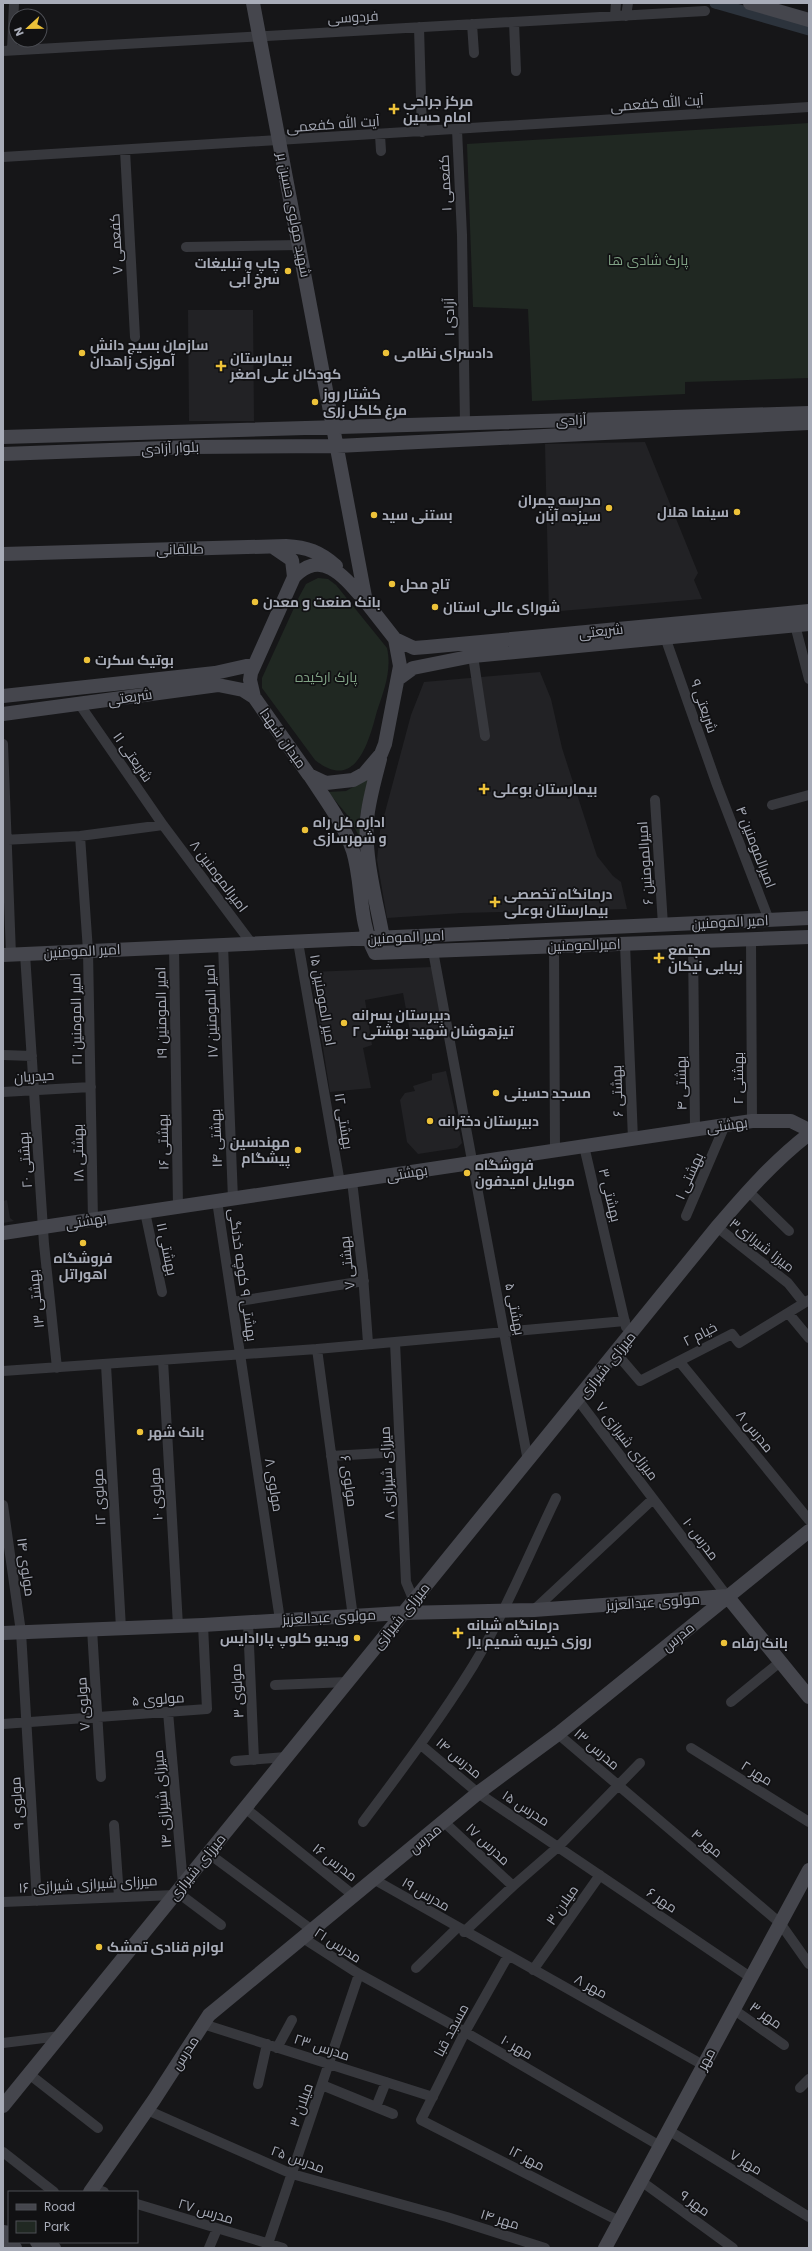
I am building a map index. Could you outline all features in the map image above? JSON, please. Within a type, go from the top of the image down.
[{"type":"main road","name":"شهید مولوی حسین بر","points":[[253,3],[337,446]]},
{"type":"main road","points":[[750,3],[784,8],[809,20]]},
{"type":"main road","name":"آزادی","points":[[334,427],[809,413]]},
{"type":"main road","name":"آزادی","points":[[337,446],[809,424]]},
{"type":"main road","name":"بلوار آزادی","points":[[3,437],[334,427]]},
{"type":"main road","points":[[337,446],[366,602]]},
{"type":"main road","name":"بلوار آزادی","points":[[3,454],[191,447],[337,446]]},
{"type":"main road","name":"طالقانی","points":[[3,554],[297,546],[319,552],[336,566],[345,578]]},
{"type":"main road","points":[[273,547],[292,560],[294,577]]},
{"type":"main road","name":"میدان شهدا","points":[[318,564],[328,567],[345,578],[366,602],[395,639],[399,657],[398,678],[381,754],[364,774],[353,780],[326,783],[309,775],[254,697],[250,680],[255,664],[294,577],[308,566],[318,564]]},
{"type":"main road","name":"شریعتی","points":[[395,639],[414,648],[794,619],[809,611]]},
{"type":"main road","points":[[398,678],[413,668],[473,656],[665,637],[794,619],[809,624]]},
{"type":"main road","name":"شریعتی","points":[[3,714],[80,705],[194,687],[255,664]]},
{"type":"main road","name":"شریعتی","points":[[3,696],[216,679],[239,688],[254,697]]},
{"type":"main road","points":[[381,754],[368,805],[367,821],[369,860],[383,938]]},
{"type":"main road","points":[[309,775],[337,819],[353,851],[367,938]]},
{"type":"main road","name":"امیر المومنین","points":[[7,955],[809,918]]},
{"type":"main road","points":[[678,924],[701,928],[809,926]]},
{"type":"main road","name":"امیرالمومنین","points":[[367,938],[375,952],[809,937]]},
{"type":"main road","name":"بهشتی","points":[[3,1233],[752,1121],[791,1121],[809,1130]]},
{"type":"main road","name":"میرزای شیرازی","points":[[3,2106],[402,1613],[414,1601],[629,1338],[717,1227],[748,1191],[787,1152],[809,1134]]},
{"type":"main road","name":"مدرس","points":[[96,2191],[209,2015],[478,1793],[558,1734],[727,1596],[809,1532]]},
{"type":"main road","points":[[727,1596],[809,1697]]},
{"type":"main road","name":"مولوی عبدالعزیز","points":[[3,1633],[203,1625],[402,1613],[534,1610],[727,1596]]},
{"type":"main road","name":"مهر","points":[[605,2248],[809,1870]]},
{"type":"main road","points":[[41,2243],[54,2246]]},
{"type":"main road","points":[[3,2244],[15,2248]]},
{"type":"street","points":[[7,50],[14,3]]},
{"type":"street","points":[[615,16],[616,3]]},
{"type":"street","points":[[626,15],[628,3]]},
{"type":"street","name":"فردوسی","points":[[7,50],[705,11]]},
{"type":"street","points":[[514,22],[516,71]]},
{"type":"street","points":[[472,24],[474,54]]},
{"type":"street","points":[[419,27],[422,132]]},
{"type":"street","name":"آیت الله کفعمی","points":[[3,157],[380,135],[809,107]]},
{"type":"street","name":"کفعمی ۱","points":[[456,130],[462,235]]},
{"type":"street","points":[[380,135],[381,151]]},
{"type":"street","name":"کفعمی ۷","points":[[125,150],[135,337]]},
{"type":"street","name":"آزادی ۱","points":[[462,235],[465,424]]},
{"type":"street","points":[[186,247],[300,245]]},
{"type":"street","points":[[794,619],[809,678]]},
{"type":"street","name":"شریعتی ۹","points":[[665,637],[717,785]]},
{"type":"street","points":[[473,656],[484,736]]},
{"type":"street","name":"شریعتی ۱۱","points":[[80,705],[164,825]]},
{"type":"street","points":[[3,744],[7,955]]},
{"type":"street","name":"امیرالمومنین ۴","points":[[717,785],[769,920]]},
{"type":"street","points":[[772,805],[809,795]]},
{"type":"street","name":"امیرالمومنین ۶","points":[[655,800],[663,925]]},
{"type":"street","points":[[5,840],[80,836],[164,825]]},
{"type":"street","name":"امیرالمومنین ۸","points":[[164,825],[252,944]]},
{"type":"street","name":"امیر المومنین ۲۱","points":[[80,836],[88,951],[91,1087]]},
{"type":"street","name":"بهشتی ۲","points":[[751,939],[752,1121]]},
{"type":"street","name":"بهشتی ۴","points":[[693,941],[695,1129]]},
{"type":"street","name":"امیر المومنین ۱۵","points":[[298,942],[320,1064]]},
{"type":"street","name":"بهشتی ۶","points":[[625,944],[633,1139]]},
{"type":"street","name":"امیر المومنین ۱۷","points":[[222,945],[228,1075]]},
{"type":"street","points":[[554,946],[555,1150]]},
{"type":"street","name":"امیر المومنین ۱۹","points":[[174,947],[176,1077]]},
{"type":"street","name":"بهشتی ۵","points":[[433,950],[506,1332],[528,1461]]},
{"type":"street","name":"بهشتی ۲۰","points":[[25,954],[43,1227]]},
{"type":"street","points":[[3,1055],[32,1056]]},
{"type":"street","name":"بهشتی ۱۲","points":[[320,1064],[346,1182]]},
{"type":"street","name":"بهشتی ۱۴","points":[[228,1075],[233,1199]]},
{"type":"street","name":"بهشتی ۱۶","points":[[176,1077],[178,1207]]},
{"type":"street","name":"حیدریان","points":[[3,1092],[91,1087]]},
{"type":"street","name":"بهشتی ۱۸","points":[[91,1087],[93,1220]]},
{"type":"street","name":"بهشتی ۱","points":[[686,1216],[726,1125]]},
{"type":"street","name":"بهشتی ۳","points":[[584,1146],[629,1338]]},
{"type":"street","name":"بهشتی ۷","points":[[346,1182],[364,1281],[368,1343]]},
{"type":"street","points":[[748,1191],[789,1231]]},
{"type":"street","name":"بهشتی ۹ کوچه خدنگی","points":[[218,1201],[240,1353]]},
{"type":"street","name":"بهشتی ۱۱","points":[[145,1212],[162,1292]]},
{"type":"street","name":"بهشتی ۱۳","points":[[43,1227],[58,1368]]},
{"type":"street","name":"میرزا شیرازی۳","points":[[717,1227],[788,1282],[806,1302]]},
{"type":"street","points":[[232,1302],[364,1281]]},
{"type":"street","name":"خیام ۲","points":[[616,1353],[640,1380],[732,1334],[739,1343],[789,1314],[806,1302]]},
{"type":"street","points":[[789,1314],[809,1338]]},
{"type":"street","points":[[3,1371],[106,1365],[240,1353],[317,1349],[368,1343],[396,1342],[625,1321]]},
{"type":"street","name":"میرزای شیرازی ۸","points":[[396,1342],[406,1582],[414,1601]]},
{"type":"street","name":"مولوی ۶","points":[[317,1349],[353,1617]]},
{"type":"street","name":"مولوی ۸","points":[[240,1353],[280,1620]]},
{"type":"street","name":"مولوی ۱۰","points":[[163,1360],[178,1626]]},
{"type":"street","name":"مدرس ۸","points":[[679,1361],[809,1520]]},
{"type":"street","name":"مولوی ۱۲","points":[[106,1365],[121,1628]]},
{"type":"street","name":"میرزای شیرازی ۷","points":[[578,1400],[653,1499]]},
{"type":"street","points":[[331,1456],[400,1452]]},
{"type":"street","points":[[363,1822],[421,1745],[473,1665],[503,1611],[556,1498]]},
{"type":"street","points":[[534,1610],[653,1499]]},
{"type":"street","name":"مدرس ۱۰","points":[[653,1499],[727,1596]]},
{"type":"street","name":"مولوی ۱۴","points":[[3,1505],[21,1632]]},
{"type":"street","name":"مولوی ۳","points":[[248,1622],[254,1760]]},
{"type":"street","name":"مولوی ۵","points":[[3,1724],[207,1709],[203,1625]]},
{"type":"street","name":"مولوی ۷","points":[[92,1629],[101,1778]]},
{"type":"street","name":"مولوی ۹","points":[[21,1632],[37,1901]]},
{"type":"street","points":[[731,1702],[780,1662]]},
{"type":"street","points":[[275,1685],[347,1682]]},
{"type":"street","name":"میرزای شیرازی ۱۴","points":[[168,1712],[178,1890]]},
{"type":"street","name":"مدرس ۱۳","points":[[558,1734],[616,1784]]},
{"type":"street","name":"مدرس ۱۴","points":[[421,1745],[478,1793]]},
{"type":"street","name":"مهر ۲","points":[[691,1748],[809,1822]]},
{"type":"street","points":[[235,1761],[286,1757]]},
{"type":"street","points":[[416,1968],[559,1846],[616,1784],[640,1763]]},
{"type":"street","name":"مهر ۴","points":[[616,1784],[780,1923],[807,1957]]},
{"type":"street","name":"مدرس ۱۵","points":[[478,1793],[559,1846]]},
{"type":"street","name":"مدرس ۱۶","points":[[245,1808],[353,1895]]},
{"type":"street","name":"مدرس ۱۷","points":[[444,1822],[513,1886]]},
{"type":"street","points":[[114,1825],[120,1897]]},
{"type":"street","name":"مهر ۶","points":[[559,1846],[750,1977]]},
{"type":"street","name":"مدرس ۲۱","points":[[208,1853],[260,1891],[307,1934],[359,1974]]},
{"type":"street","name":"میلان ۳","points":[[533,1970],[600,1875]]},
{"type":"street","name":"مدرس ۱۹","points":[[374,1880],[461,1930]]},
{"type":"street","points":[[178,1890],[221,1925]]},
{"type":"street","name":"میرزای شیرازی شیرازی ۱۶","points":[[3,1902],[120,1897],[178,1890]]},
{"type":"street","name":"مهر ۸","points":[[461,1930],[703,2065]]},
{"type":"street","name":"مسجد قبا","points":[[421,2120],[465,2032],[508,1956]]},
{"type":"street","name":"میلان ۳","points":[[268,2244],[359,1974]]},
{"type":"street","name":"مهر ۱۰","points":[[359,1974],[465,2032],[660,2146]]},
{"type":"street","name":"مهر ۳","points":[[733,2009],[784,2045]]},
{"type":"street","points":[[258,2084],[272,2046],[292,2020]]},
{"type":"street","name":"مدرس ۲۳","points":[[203,2024],[432,2097]]},
{"type":"street","points":[[3,2043],[60,2036]]},
{"type":"street","points":[[29,2074],[98,2128]]},
{"type":"street","points":[[800,2088],[809,2079]]},
{"type":"street","points":[[376,2107],[386,2082]]},
{"type":"street","points":[[322,2085],[393,2114]]},
{"type":"street","name":"مدرس ۲۵","points":[[147,2110],[292,2174],[447,2218]]},
{"type":"street","name":"مهر ۱۲","points":[[421,2120],[619,2221]]},
{"type":"street","name":"مهر ۷","points":[[668,2130],[809,2216]]},
{"type":"street","points":[[3,2152],[53,2191]]},
{"type":"street","name":"مهر ۹","points":[[641,2181],[734,2248]]},
{"type":"street","name":"مدرس ۲۷","points":[[138,2204],[283,2248]]},
{"type":"street","name":"مهر ۱۴","points":[[447,2218],[545,2248]]},
{"type":"street","points":[[209,2248],[217,2229]]},
{"type":"shaded area","name":"بیمارستان کودکان علی اصغر","points":[[188,310],[253,310],[254,421],[189,421]]},
{"type":"shaded area","name":"مدرسه چمران سیزده آبان","points":[[645,442],[698,573],[694,580],[702,599],[549,612],[545,444]]},
{"type":"shaded area","name":"بیمارستان بوعلی","points":[[540,672],[551,699],[562,748],[597,856],[613,876],[621,882],[627,909],[462,913],[387,918],[377,860],[380,831],[411,715],[424,682]]},
{"type":"shaded area","name":"دبیرستان پسرانه تیزهوشان شهید بهشتی ۲","points":[[432,967],[444,1031],[411,1037],[403,993],[365,1000],[372,1045],[363,1048],[371,1088],[330,1092],[311,972]]},
{"type":"shaded area","name":"دبیرستان دخترانه","points":[[446,1071],[462,1143],[457,1148],[418,1154],[407,1142],[400,1100],[405,1093],[415,1091],[413,1086],[432,1080],[432,1074]]},
{"type":"shaded area","points":[[7,1200],[10,1218],[14,1221],[3,1223],[3,1201]]},
{"type":"green space","name":"پارک شادی ها","points":[[809,123],[809,378],[685,382],[685,394],[532,401],[528,309],[473,307],[467,144]]},
{"type":"green space","name":"پارک ارکیده","points":[[318,578],[328,579],[336,585],[387,648],[389,664],[385,688],[365,748],[351,767],[341,770],[329,769],[315,760],[262,688],[262,678],[299,597],[306,584]]},
{"type":"green space","points":[[368,779],[360,816],[363,844],[349,817],[328,792],[346,791]]},
{"type":"waterway","points":[[715,3],[809,30]]},
{"type":"place","name":"مرکز جراحی امام حسین","points":[[394,109]]},
{"type":"place","name":"چاپ و تبلیغات سرخ آبی","points":[[288,271]]},
{"type":"place","name":"سازمان بسیج دانش آموزی زاهدان","points":[[82,353]]},
{"type":"place","name":"دادسرای نظامی","points":[[386,353]]},
{"type":"place","name":"بیمارستان کودکان علی اصغر","points":[[221,366]]},
{"type":"place","name":"کشتار روز مرغ کاکل زری","points":[[315,402]]},
{"type":"place","name":"مدرسه چمران سیزده آبان","points":[[609,508]]},
{"type":"place","name":"سینما هلال","points":[[737,512]]},
{"type":"place","name":"بستنی سید","points":[[374,515]]},
{"type":"place","name":"تاج محل","points":[[392,584]]},
{"type":"place","name":"بانک صنعت و معدن","points":[[255,602]]},
{"type":"place","name":"شورای عالی استان","points":[[435,607]]},
{"type":"place","name":"بوتیک سکرت","points":[[87,660]]},
{"type":"place","name":"بیمارستان بوعلی","points":[[484,789]]},
{"type":"place","name":"اداره کل راه و شهرسازی","points":[[305,830]]},
{"type":"place","name":"درمانگاه تخصصی بیمارستان بوعلی","points":[[495,902]]},
{"type":"place","name":"مجتمع زیبایی نیکان","points":[[659,958]]},
{"type":"place","name":"دبیرستان پسرانه تیزهوشان شهید بهشتی ۲","points":[[344,1023]]},
{"type":"place","name":"مسجد حسینی","points":[[496,1093]]},
{"type":"place","name":"دبیرستان دخترانه","points":[[430,1121]]},
{"type":"place","name":"مهندسین پیشگام","points":[[298,1150]]},
{"type":"place","name":"فروشگاه موبایل امیدفون","points":[[467,1173]]},
{"type":"place","name":"فروشگاه اهوراتل","points":[[83,1243]]},
{"type":"place","name":"بانک شهر","points":[[140,1432]]},
{"type":"place","name":"درمانگاه شبانه روزی خیریه شمیم یار","points":[[458,1633]]},
{"type":"place","name":"ویدیو کلوپ پارادایس","points":[[357,1638]]},
{"type":"place","name":"بانک رفاه","points":[[724,1643]]},
{"type":"place","name":"لوازم قنادی تمشک","points":[[99,1947]]}]
